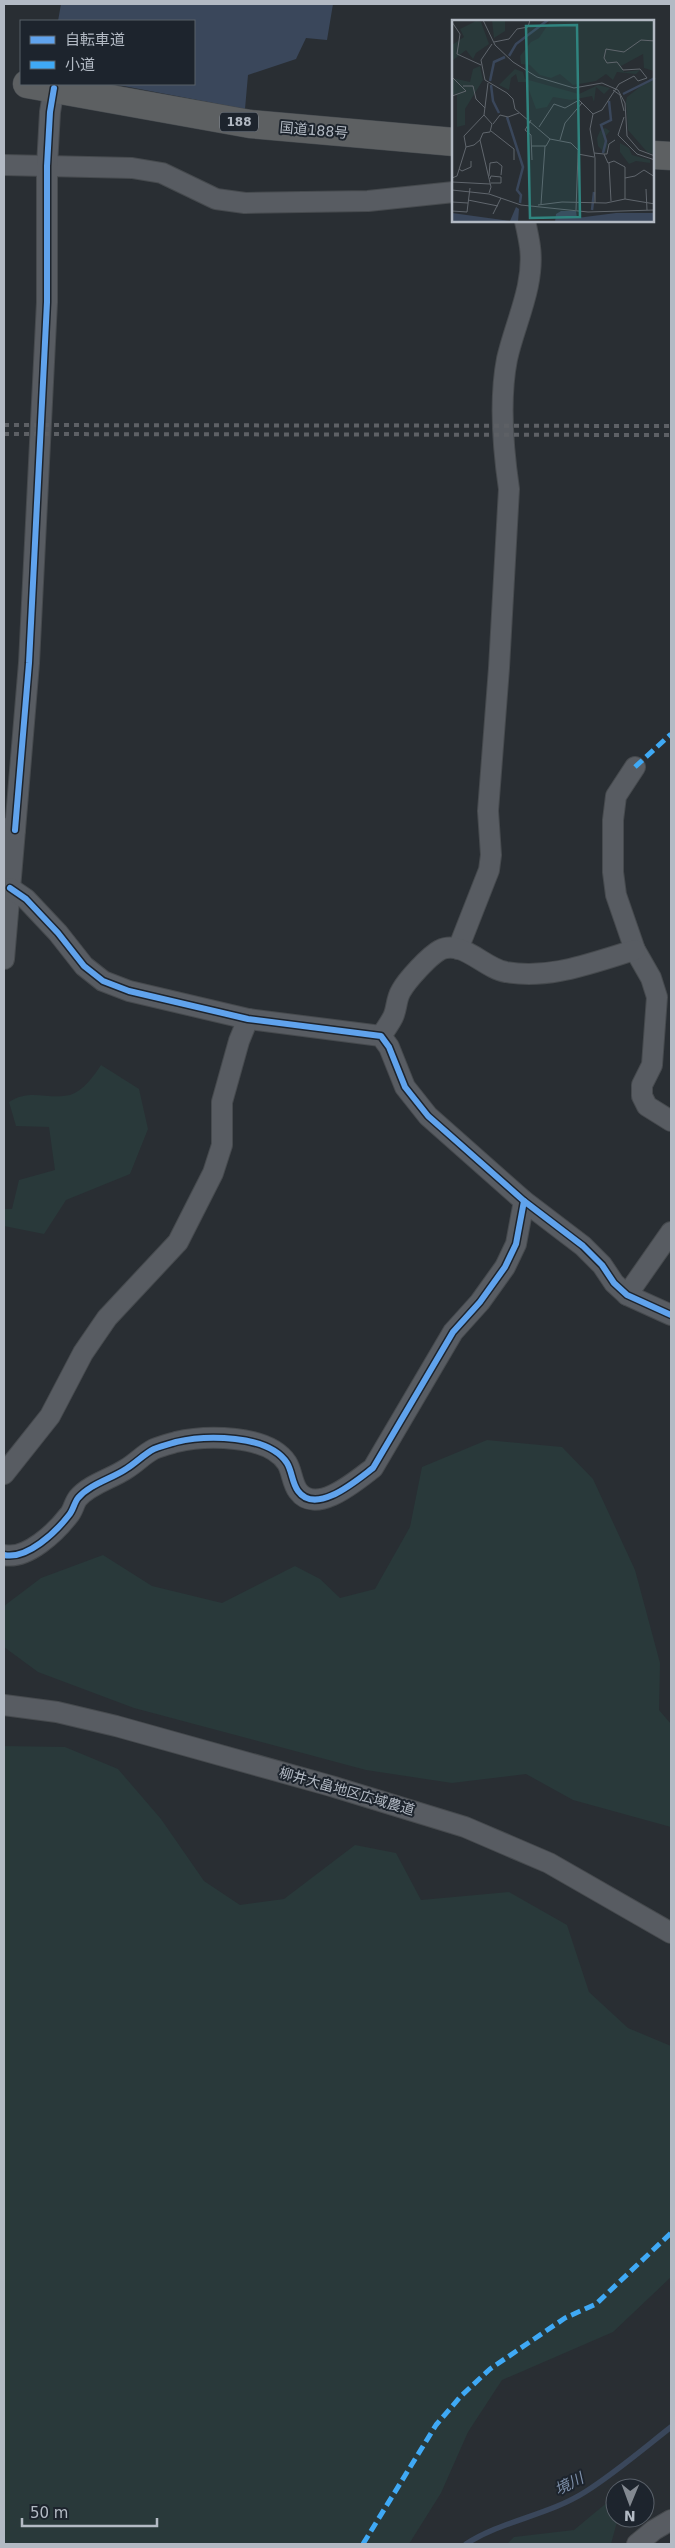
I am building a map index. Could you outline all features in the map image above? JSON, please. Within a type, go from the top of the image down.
[{"type":"highway","points":[[4,80],[20,83]]},
{"type":"highway","name":"国道188号","points":[[34,85],[250,124],[452,142]]},
{"type":"highway","points":[[655,155],[671,156]]},
{"type":"street","points":[[4,960],[10,888],[9,829],[29,663],[47,302],[47,166],[50,112],[54,88]]},
{"type":"street","points":[[4,165],[132,168],[162,173],[216,200],[245,203],[368,201],[452,192]]},
{"type":"street","points":[[458,949],[489,870],[491,855],[488,812],[499,668],[509,489],[505,462],[504,393],[507,360],[529,276],[531,248],[525,222]]},
{"type":"street","points":[[635,767],[616,796],[613,820],[613,864],[616,895],[636,950],[651,978],[657,997],[652,1065],[642,1085],[642,1096],[647,1106],[671,1121]]},
{"type":"street","points":[[10,888],[26,899],[58,933],[84,966],[103,981],[129,991],[248,1019],[381,1036],[389,1047],[405,1087],[428,1116],[524,1201],[583,1246],[602,1265],[614,1283],[627,1295],[671,1315]]},
{"type":"street","points":[[381,1036],[393,1016],[400,992],[429,958],[441,949],[458,949],[472,955],[493,969],[540,975],[558,972],[636,950]]},
{"type":"street","points":[[4,1474],[50,1416],[83,1352],[107,1318],[178,1242],[213,1173],[222,1146],[222,1102],[239,1041],[248,1019]]},
{"type":"street","points":[[4,1555],[11,1557],[28,1550],[46,1538],[70,1514],[78,1499],[92,1488],[125,1470],[154,1449],[178,1442],[223,1437],[238,1438],[275,1452],[287,1462],[298,1492],[309,1499],[327,1499],[354,1482],[373,1468],[453,1332],[480,1302],[505,1267],[516,1244],[524,1201]]},
{"type":"street","points":[[627,1295],[671,1232]]},
{"type":"street","name":"柳井大畠地区広域農道","points":[[4,1705],[56,1712],[116,1726],[332,1786],[466,1827],[549,1864],[671,1933]]},
{"type":"street","points":[[637,2544],[654,2530],[671,2520]]},
{"type":"shaded area","points":[[101,1065],[139,1089],[148,1129],[130,1174],[66,1200],[44,1234],[4,1226],[4,1209],[12,1209],[19,1180],[55,1170],[49,1127],[16,1126],[9,1102],[24,1096],[62,1096],[75,1093],[84,1087]]},
{"type":"shaded area","points":[[487,1440],[562,1447],[593,1479],[635,1570],[660,1663],[659,1710],[671,1724],[671,1827],[573,1800],[526,1774],[452,1783],[366,1770],[134,1708],[38,1672],[4,1647],[4,1606],[41,1578],[103,1555],[152,1586],[222,1603],[295,1566],[320,1579],[340,1598],[375,1589],[410,1527],[422,1467]]},
{"type":"shaded area","points":[[4,1746],[65,1747],[118,1769],[161,1819],[204,1881],[240,1905],[284,1899],[355,1845],[396,1853],[421,1900],[509,1892],[567,1925],[589,1992],[628,2028],[671,2046],[671,2277],[613,2332],[502,2380],[468,2432],[441,2493],[409,2544],[4,2544]]},
{"type":"shaded area","points":[[605,2504],[605,2528],[615,2528],[611,2544],[507,2544],[514,2537],[574,2530]]},
{"type":"water","points":[[61,4],[333,4],[327,40],[306,38],[296,59],[248,75],[245,109],[118,85],[195,85],[195,20],[58,20]]},
{"type":"waterway","name":"境川","points":[[466,2544],[494,2529],[571,2500],[618,2469],[671,2427]]},
{"type":"railway","points":[[4,425],[671,426]]},
{"type":"railway","points":[[4,434],[671,435]]},
{"type":"marked path","points":[[635,767],[671,734]]},
{"type":"marked path","points":[[363,2544],[436,2425],[461,2396],[490,2369],[565,2318],[596,2304],[671,2233]]},
{"type":"cycle path","points":[[15,830],[29,663],[47,302],[47,166],[50,112],[54,88]]},
{"type":"cycle path","points":[[10,888],[26,899],[58,933],[84,966],[103,981],[129,991],[248,1019],[381,1036],[389,1047],[405,1087],[428,1116],[524,1201],[583,1246],[602,1265],[614,1283],[627,1295],[671,1315]]},
{"type":"cycle path","points":[[4,1555],[13,1555],[31,1549],[49,1536],[63,1522],[78,1498],[88,1489],[120,1473],[154,1449],[176,1442],[219,1438],[235,1439],[266,1446],[278,1453],[287,1463],[296,1488],[306,1498],[315,1500],[325,1498],[347,1487],[373,1468],[453,1332],[480,1302],[505,1267],[516,1244],[524,1201]]}]
